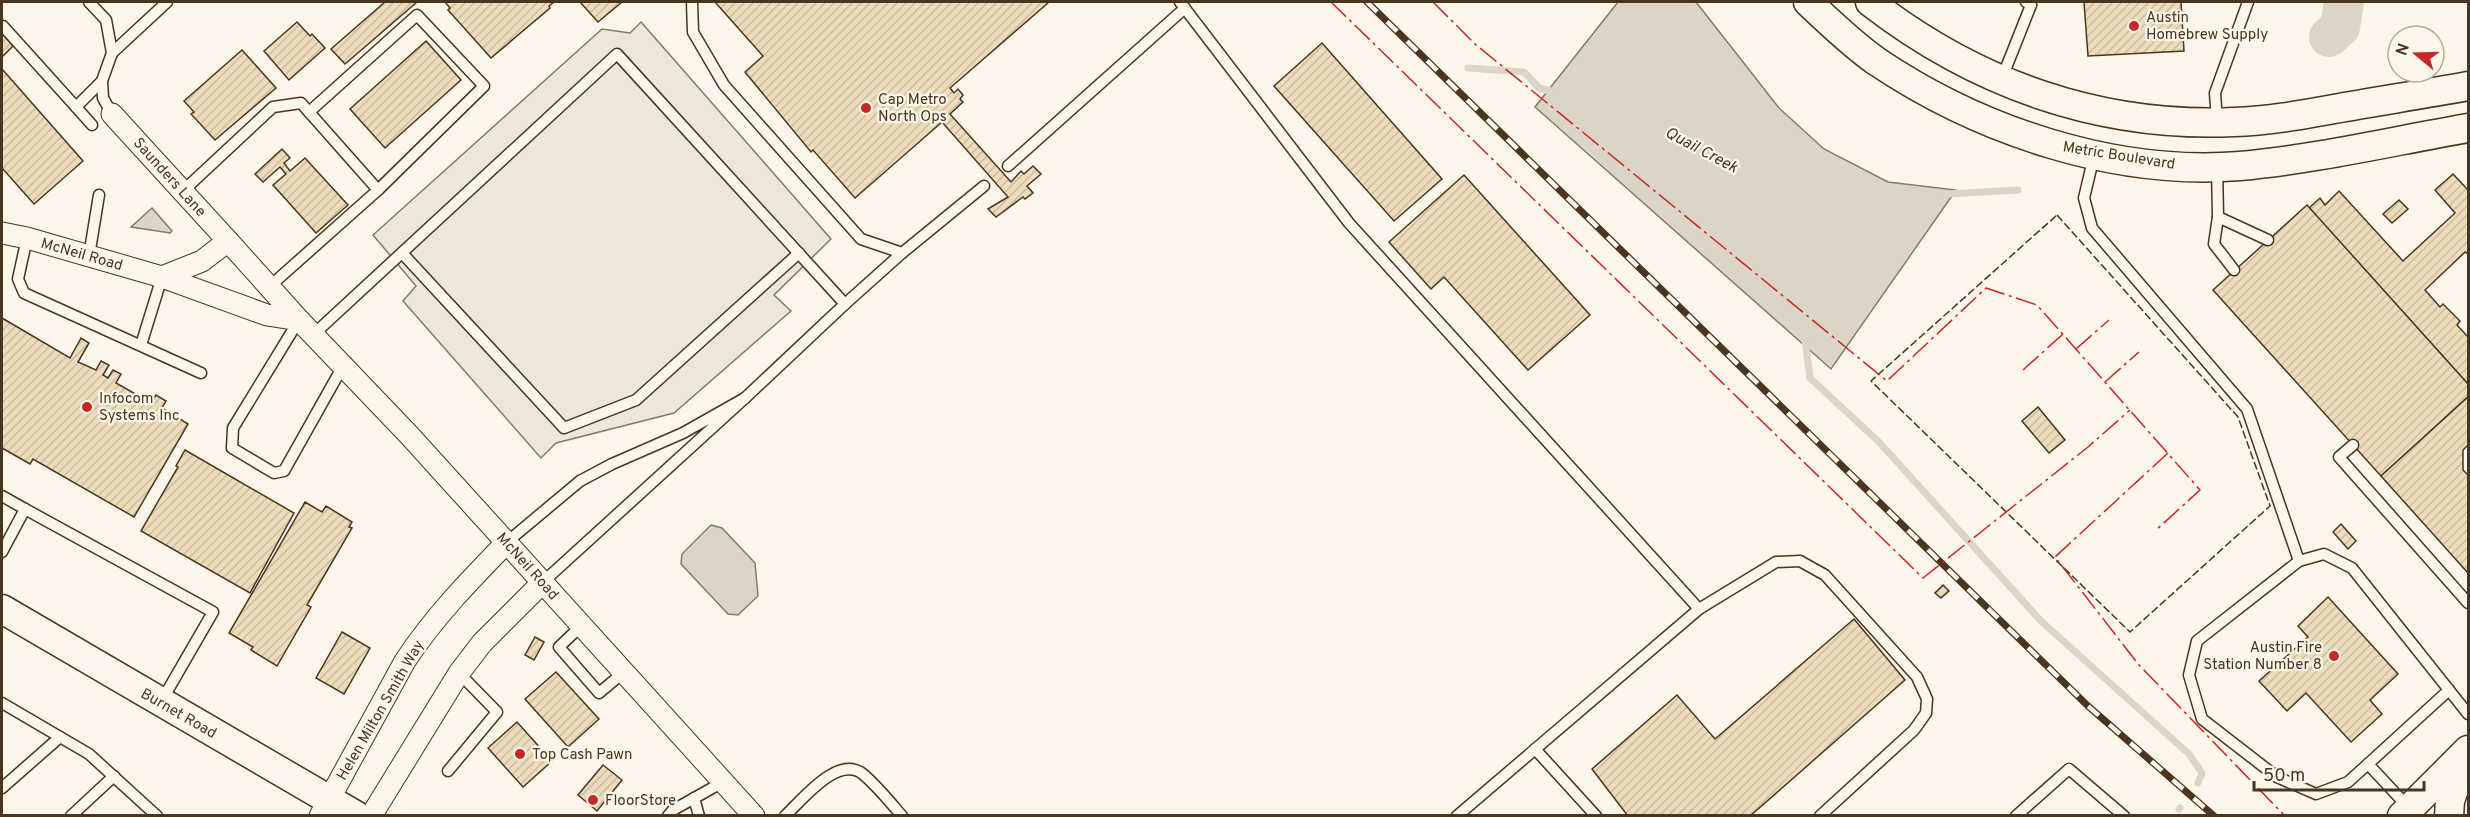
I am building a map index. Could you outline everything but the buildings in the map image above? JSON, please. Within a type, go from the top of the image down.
[{"type":"main road","name":"Metric Boulevard","points":[[1808,2],[1834,27],[1876,60],[1933,95],[1989,123],[2040,141],[2095,155],[2190,167],[2217,166],[2281,161],[2469,128]]},
{"type":"main road","points":[[1870,2],[1901,26],[1953,58],[2001,81],[2062,103],[2151,120],[2217,123],[2280,118],[2469,86]]},
{"type":"main road","points":[[2095,155],[2104,112]]},
{"type":"main road","points":[[2217,123],[2217,166]]},
{"type":"main road","name":"Burnet Road","points":[[2,609],[160,702],[324,808],[357,816]]},
{"type":"main road","points":[[2406,812],[2468,751]]},
{"type":"main road","points":[[2449,816],[2450,801],[2468,751]]},
{"type":"street","name":"Saunders Lane","points":[[112,114],[184,190],[228,241]]},
{"type":"street","name":"McNeil Road","points":[[2,233],[27,238],[162,277],[306,327]]},
{"type":"street","name":"McNeil Road","points":[[228,241],[507,542],[754,816]]},
{"type":"street","points":[[162,277],[202,261],[228,241]]},
{"type":"street","name":"Helen Milton Smith Way","points":[[324,808],[405,661],[421,637],[453,598],[507,542]]},
{"type":"street","points":[[370,816],[459,673],[482,643],[543,582]]},
{"type":"lane","points":[[89,2],[106,20],[112,53]]},
{"type":"lane","points":[[112,114],[103,98],[102,81],[112,53],[167,2]]},
{"type":"lane","points":[[692,2],[693,32],[724,84],[861,239],[902,253]]},
{"type":"lane","points":[[2001,81],[2031,5],[2026,2]]},
{"type":"lane","points":[[2217,123],[2215,93],[2248,2]]},
{"type":"lane","points":[[1008,166],[1183,5],[1349,224],[1699,609]]},
{"type":"lane","points":[[269,287],[378,190],[484,86],[417,15],[309,112]]},
{"type":"lane","points":[[3,26],[92,125]]},
{"type":"lane","points":[[343,366],[284,471],[274,473],[232,448],[233,428],[306,327],[402,253],[617,54],[845,304]]},
{"type":"lane","points":[[76,107],[102,81]]},
{"type":"lane","points":[[184,190],[273,108],[301,103],[378,190]]},
{"type":"lane","points":[[2095,155],[2084,198],[2092,228],[2247,409],[2299,561]]},
{"type":"lane","points":[[2217,166],[2218,217],[2214,244],[2234,270]]},
{"type":"lane","points":[[543,582],[845,304],[902,253],[984,186]]},
{"type":"lane","points":[[89,256],[99,195]]},
{"type":"lane","points":[[2218,217],[2268,240]]},
{"type":"lane","points":[[27,238],[18,279],[24,293],[201,372]]},
{"type":"lane","points":[[402,253],[564,428],[636,400],[799,253]]},
{"type":"lane","points":[[141,345],[162,277]]},
{"type":"lane","points":[[507,542],[580,481],[612,464],[683,433],[745,398]]},
{"type":"lane","points":[[2353,445],[2339,457],[2469,603]]},
{"type":"lane","points":[[2,496],[213,612],[160,702]]},
{"type":"lane","points":[[2,552],[25,509]]},
{"type":"lane","points":[[2449,690],[2348,782],[2316,794],[2277,777],[2202,719],[2189,675],[2197,641],[2299,561],[2324,554],[2352,568],[2469,714]]},
{"type":"lane","points":[[1457,816],[1699,609],[1776,562],[1800,561],[1825,575],[1917,677],[1927,699],[1926,713],[1914,730],[1820,816]]},
{"type":"lane","points":[[582,625],[559,647],[599,693],[624,672]]},
{"type":"lane","points":[[448,771],[497,711],[459,673]]},
{"type":"lane","points":[[2,704],[89,754],[157,816]]},
{"type":"lane","points":[[2,788],[60,737]]},
{"type":"lane","points":[[1535,749],[1596,816]]},
{"type":"lane","points":[[2368,764],[2406,812]]},
{"type":"lane","points":[[785,816],[832,772],[846,767],[862,773],[903,816]]},
{"type":"lane","points":[[2016,816],[2068,769],[2124,816]]},
{"type":"lane","points":[[70,816],[114,776]]},
{"type":"lane","points":[[668,816],[723,782]]},
{"type":"lane","points":[[694,798],[699,816]]},
{"type":"shaded area","points":[[641,22],[831,239],[774,295],[791,311],[674,413],[556,443],[541,458],[403,301],[416,286],[373,235],[602,29],[630,33]]},
{"type":"water","points":[[1618,2],[1696,2],[1779,108],[1824,149],[1888,182],[1956,190],[1831,369],[1535,107]]},
{"type":"water","points":[[152,208],[172,231],[170,233],[131,227]]},
{"type":"water","points":[[711,525],[722,528],[755,563],[758,596],[738,615],[728,614],[681,564],[682,554]]},
{"type":"waterway","name":"Quail Creek","points":[[2329,37],[2340,27],[2344,2]]},
{"type":"waterway","name":"Quail Creek","points":[[1468,68],[1524,72],[1539,88],[1554,92]]},
{"type":"waterway","name":"Quail Creek","points":[[1947,194],[2018,190]]},
{"type":"waterway","points":[[1805,340],[1810,378],[1879,442],[2041,621],[2189,754],[2202,773],[2198,783]]},
{"type":"railway","points":[[1367,2],[2088,706],[2214,816]]},
{"type":"fence","points":[[2057,215],[2238,417],[2270,506],[2130,632],[1871,381],[2057,215]]},
{"type":"power","points":[[1331,2],[1923,578],[2088,447],[2130,410]]},
{"type":"power","points":[[1433,2],[1475,44],[1887,381],[1986,288],[2037,305],[2200,490],[2156,530]]},
{"type":"power","points":[[2076,349],[2109,320]]},
{"type":"power","points":[[2023,370],[2063,334]]},
{"type":"power","points":[[2105,382],[2139,352]]},
{"type":"power","points":[[2168,453],[2055,557],[2139,665],[2285,816]]},
{"type":"place","name":"Austin Homebrew Supply","points":[[2134,26]]},
{"type":"place","name":"Cap Metro North Ops","points":[[866,108]]},
{"type":"place","name":"Infocom Systems Inc","points":[[87,407]]},
{"type":"place","name":"Austin Fire Station Number 8","points":[[2334,656]]},
{"type":"place","name":"Top Cash Pawn","points":[[520,754]]},
{"type":"place","name":"FloorStore","points":[[593,800]]}]
